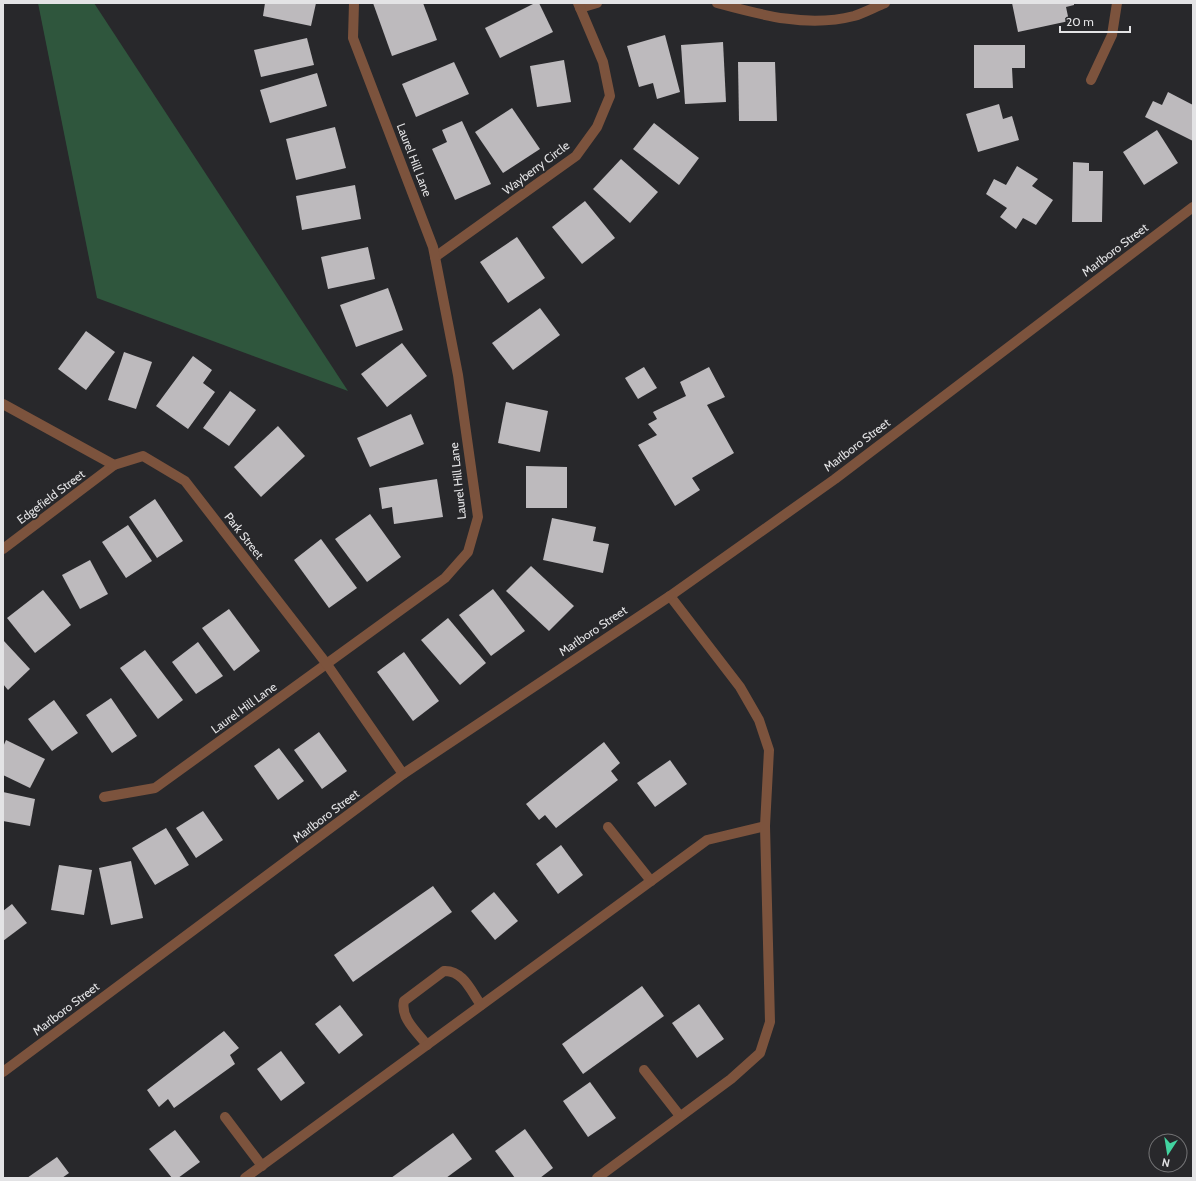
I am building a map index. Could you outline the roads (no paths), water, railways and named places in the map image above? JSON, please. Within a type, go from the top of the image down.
[{"type":"street","name":"Laurel Hill Lane","points":[[104,797],[155,788],[445,578],[468,552],[478,518],[458,374],[433,246],[353,38],[354,3]]},
{"type":"street","points":[[579,5],[597,3]]},
{"type":"street","points":[[717,3],[752,13],[787,19],[822,22],[855,16],[885,3]]},
{"type":"street","points":[[1091,80],[1112,35],[1117,3]]},
{"type":"street","name":"Wayberry Circle","points":[[435,257],[576,156],[597,127],[610,96],[603,62],[579,5]]},
{"type":"street","name":"Marlboro Street","points":[[3,1072],[403,774],[670,596],[835,479],[1193,207]]},
{"type":"street","points":[[3,404],[114,465]]},
{"type":"street","name":"Park Street","points":[[114,465],[143,456],[185,481],[326,663],[403,774]]},
{"type":"street","name":"Edgefield Street","points":[[3,549],[114,465]]},
{"type":"street","points":[[597,1178],[731,1079],[760,1053],[770,1022],[765,826],[769,750],[759,720],[740,687],[670,596]]},
{"type":"street","points":[[245,1178],[707,840],[765,826]]},
{"type":"street","points":[[608,827],[651,881]]},
{"type":"street","points":[[427,1045],[404,1016],[402,1009],[404,1001],[444,971],[451,970],[458,974],[481,1005]]},
{"type":"street","points":[[644,1070],[680,1116]]},
{"type":"street","points":[[225,1117],[262,1166]]}]
